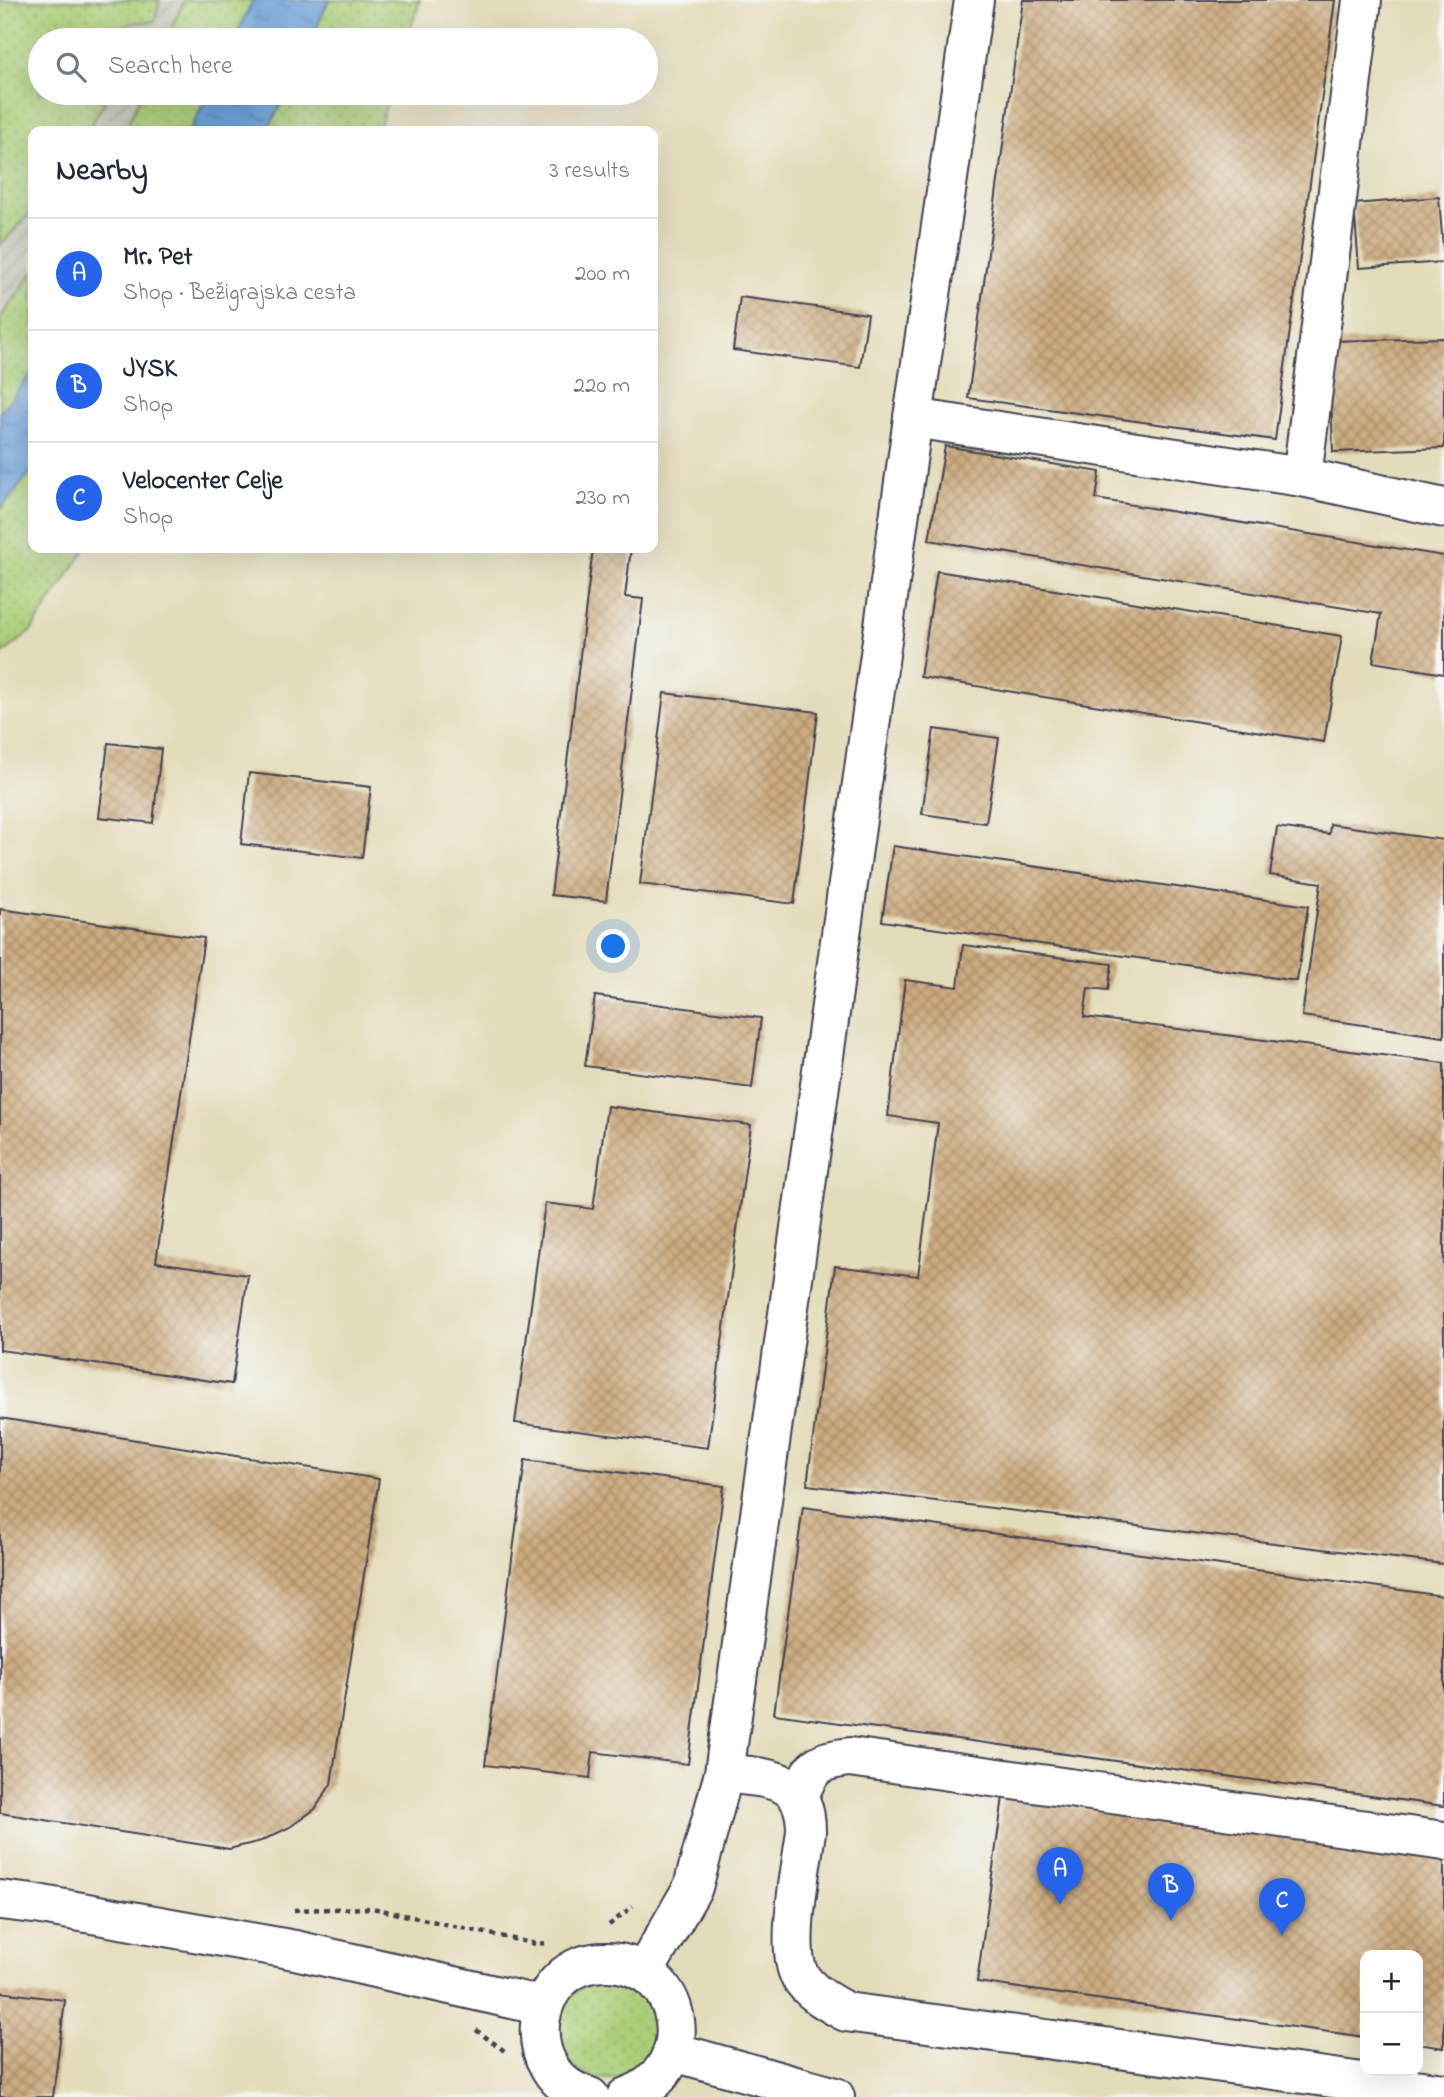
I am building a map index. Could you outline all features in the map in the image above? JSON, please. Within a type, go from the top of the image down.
[{"type":"street","points":[[644,1972],[694,1887],[724,1773],[974,0]]},
{"type":"street","points":[[1301,477],[1362,0]]},
{"type":"street","points":[[913,418],[1301,477],[1444,508]]},
{"type":"street","points":[[799,1796],[808,1773],[826,1760],[850,1757],[1444,1841]]},
{"type":"street","points":[[724,1773],[780,1781],[799,1796],[806,1816],[806,1831],[792,1945],[799,1975],[820,1998],[846,2012],[1444,2093]]},
{"type":"street","points":[[0,1900],[295,1950],[543,2006]]},
{"type":"street","points":[[582,2096],[564,2085],[552,2073],[543,2057],[539,2024],[543,2006],[553,1989],[567,1975],[585,1966],[605,1962],[625,1964],[644,1972],[661,1987],[673,2007],[677,2029],[674,2052],[660,2076],[635,2096]]},
{"type":"street","points":[[674,2052],[835,2097]]},
{"type":"path","points":[[606,1927],[633,1906]]},
{"type":"path","points":[[281,1911],[372,1908],[536,1944],[549,1943]]},
{"type":"shaded area","points":[[0,0],[184,0],[171,28],[28,28],[28,105],[137,105],[127,126],[28,126],[28,279],[0,319]]},
{"type":"shaded area","points":[[420,0],[1444,0],[1444,2097],[0,2097],[0,656],[31,631],[83,553],[658,553],[658,126],[380,126],[386,105],[658,105],[658,28],[411,28]]},
{"type":"green space","points":[[0,0],[160,0],[155,21],[130,23],[124,28],[28,28],[28,105],[102,105],[91,126],[28,126],[28,215],[0,245]]},
{"type":"green space","points":[[184,0],[253,0],[240,28],[171,28]]},
{"type":"green space","points":[[329,0],[420,0],[411,28],[316,28]]},
{"type":"green space","points":[[137,105],[203,105],[192,126],[127,126]]},
{"type":"green space","points":[[281,105],[386,105],[380,126],[270,126]]},
{"type":"green space","points":[[28,279],[28,377],[0,413],[0,319]]},
{"type":"green space","points":[[28,475],[28,553],[83,553],[31,631],[0,656],[0,510]]},
{"type":"green space","points":[[607,1981],[626,1985],[642,1995],[652,2011],[656,2030],[652,2049],[642,2065],[626,2075],[607,2079],[588,2075],[572,2065],[562,2049],[558,2030],[562,2011],[572,1995],[588,1985]]},
{"type":"water","points":[[253,0],[329,0],[316,28],[240,28]]},
{"type":"water","points":[[203,105],[281,105],[270,126],[192,126]]},
{"type":"water","points":[[28,377],[28,475],[0,510],[0,413]]},
{"type":"building","points":[[1023,0],[1335,0],[1275,440],[968,398]]},
{"type":"building","points":[[1439,197],[1444,262],[1359,268],[1354,204]]},
{"type":"building","points":[[740,297],[868,314],[860,367],[733,350]]},
{"type":"building","points":[[1444,338],[1444,448],[1333,452],[1329,341]]},
{"type":"building","points":[[945,446],[1100,472],[1096,499],[1444,556],[1444,674],[1373,662],[1381,614],[929,540]]},
{"type":"building","points":[[592,553],[630,553],[625,597],[643,599],[606,901],[551,895]]},
{"type":"building","points":[[937,571],[1342,636],[1324,742],[920,677]]},
{"type":"building","points":[[664,693],[818,712],[794,904],[640,884]]},
{"type":"building","points":[[934,729],[999,738],[986,823],[922,814]]},
{"type":"building","points":[[108,743],[161,749],[153,823],[99,817]]},
{"type":"building","points":[[249,773],[371,787],[362,858],[241,844]]},
{"type":"building","points":[[1330,824],[1444,840],[1444,1037],[1302,1016],[1321,883],[1270,875],[1277,827],[1329,834]]},
{"type":"building","points":[[893,846],[1308,906],[1297,981],[882,921]]},
{"type":"building","points":[[0,909],[204,938],[156,1262],[248,1275],[232,1384],[0,1350]]},
{"type":"building","points":[[963,945],[1112,964],[1108,990],[1088,988],[1084,1017],[1444,1063],[1444,1564],[807,1485],[835,1266],[918,1276],[938,1123],[888,1116],[905,980],[958,987]]},
{"type":"building","points":[[595,996],[761,1018],[752,1088],[585,1066]]},
{"type":"building","points":[[607,1106],[751,1125],[708,1448],[515,1423],[545,1203],[593,1209]]},
{"type":"building","points":[[0,1418],[379,1479],[331,1784],[315,1809],[290,1827],[261,1841],[229,1849],[0,1813]]},
{"type":"building","points":[[525,1460],[724,1486],[688,1764],[593,1752],[590,1778],[485,1765]]},
{"type":"building","points":[[803,1507],[1444,1596],[1444,1806],[774,1714]]},
{"type":"building","points":[[1003,1797],[1444,1859],[1444,2048],[1423,2045],[1423,1950],[1360,1950],[1360,2036],[977,1982]]},
{"type":"building","points":[[0,1992],[65,2000],[53,2097],[0,2097]]},
{"type":"place","name":"Mr. Pet","points":[[1060,1905]]},
{"type":"place","name":"JYSK","points":[[1171,1921]]},
{"type":"place","name":"Velocenter Celje","points":[[1282,1936]]}]
